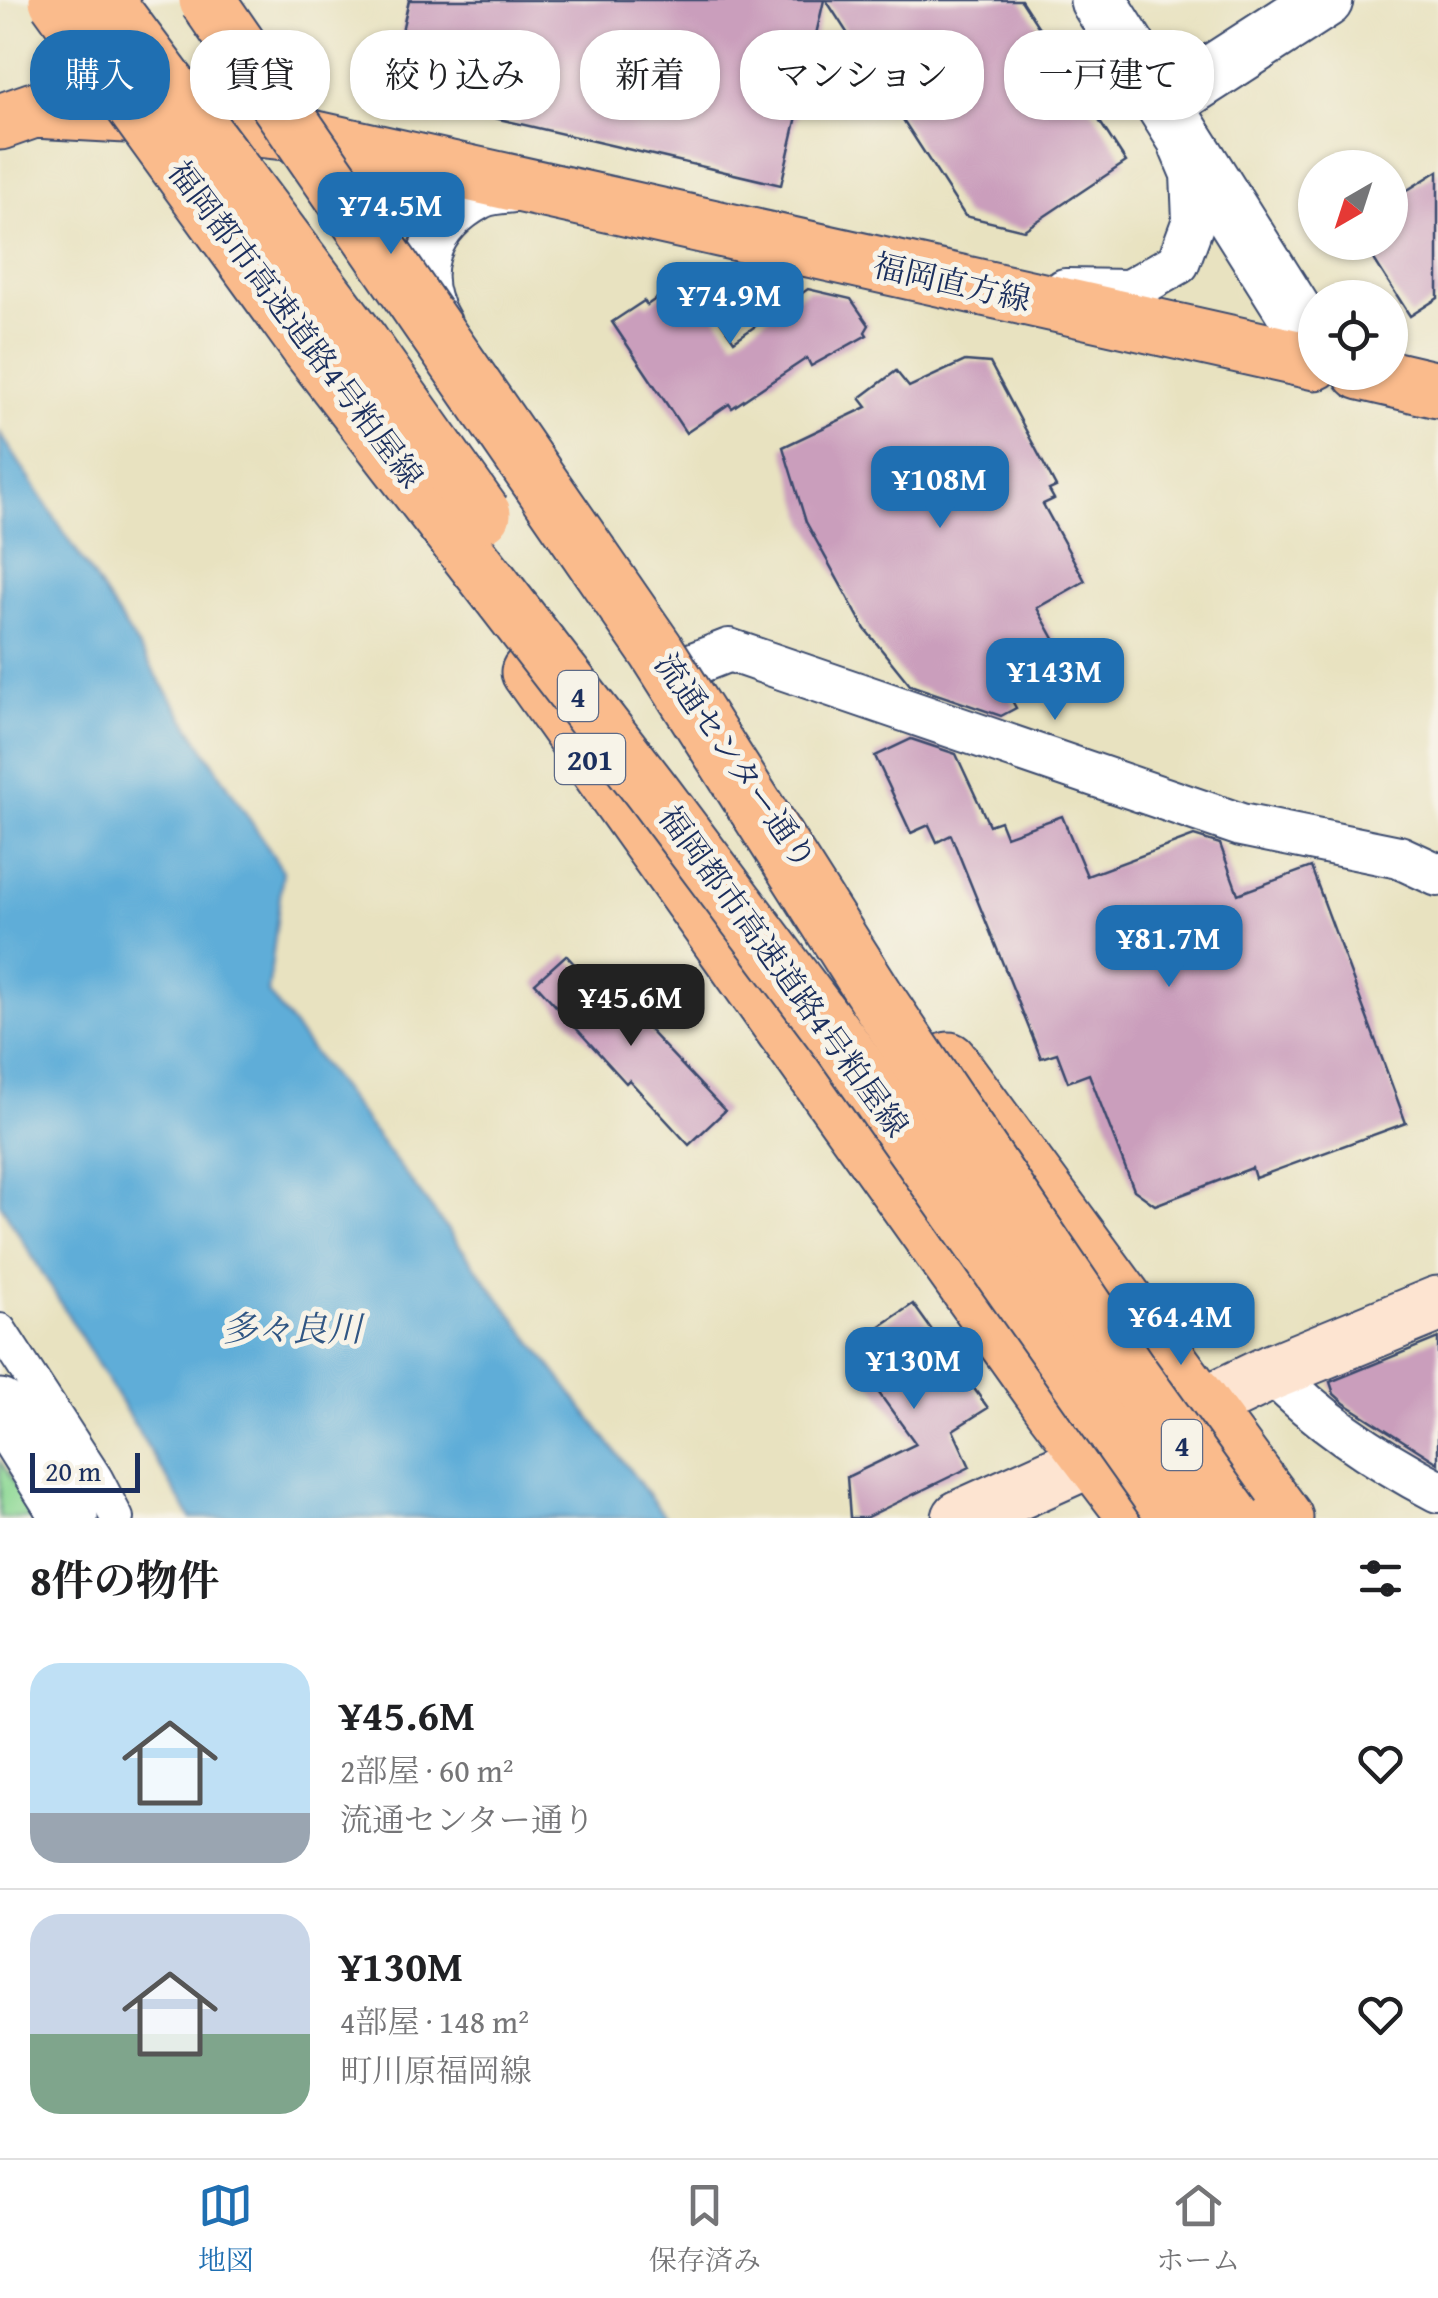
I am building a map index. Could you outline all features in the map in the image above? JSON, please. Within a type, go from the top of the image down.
[{"type":"main road","name":"201","points":[[43,0],[65,30]]},
{"type":"main road","name":"福岡都市高速道路4号粕屋線","points":[[57,0],[310,349],[840,1042],[1176,1518]]},
{"type":"main road","points":[[106,0],[480,510],[651,790]]},
{"type":"main road","points":[[165,0],[247,102],[393,268]]},
{"type":"main road","name":"流通センター通り","points":[[192,0],[495,416],[896,988],[1285,1518]]},
{"type":"main road","name":"福岡都市高速道路4号粕屋線","points":[[207,0],[656,650],[892,1022],[1130,1373],[1234,1518]]},
{"type":"main road","name":"福岡直方線","points":[[0,122],[30,111]]},
{"type":"main road","name":"201","points":[[130,120],[383,462],[1054,1408],[1138,1518]]},
{"type":"main road","name":"福岡直方線","points":[[170,120],[285,132],[1298,358]]},
{"type":"main road","points":[[1408,383],[1438,390]]},
{"type":"main road","points":[[960,1518],[1272,1372],[1438,1304]]},
{"type":"street","points":[[1098,0],[1117,30]]},
{"type":"street","points":[[1214,72],[1325,0]]},
{"type":"street","points":[[980,288],[1129,291],[1178,263],[1194,220],[1192,174],[1170,120]]},
{"type":"street","points":[[1174,120],[1298,318]]},
{"type":"street","points":[[495,416],[428,304],[424,273],[438,228],[481,196],[541,188]]},
{"type":"street","points":[[673,672],[729,650],[1241,825],[1400,857],[1438,875]]},
{"type":"street","points":[[0,1330],[83,1498],[133,1518]]},
{"type":"street","points":[[1272,1372],[1300,1401],[1409,1476],[1438,1490]]},
{"type":"street","points":[[0,1407],[83,1498],[116,1518]]},
{"type":"green space","points":[[0,1461],[37,1518],[0,1518]]},
{"type":"water","name":"多々良川","points":[[0,433],[283,871],[268,993],[666,1518],[191,1518],[0,1203]]},
{"type":"building","points":[[409,0],[824,0],[817,30],[740,30],[740,120],[796,120],[781,185],[503,120],[560,120],[560,30],[402,30]]},
{"type":"building","points":[[826,0],[1021,0],[1040,30],[1004,30],[1004,120],[1099,120],[1126,162],[1024,230],[965,216],[903,120],[984,120],[984,30],[845,30]]},
{"type":"building","points":[[1438,171],[1438,298],[1410,316],[1408,280],[1387,280],[1374,260],[1408,260],[1408,190]]},
{"type":"building","points":[[689,276],[734,341],[808,289],[851,299],[869,325],[867,335],[811,366],[807,358],[686,433],[612,322],[644,301],[647,305]]},
{"type":"building","points":[[965,361],[990,363],[1056,487],[1049,490],[1054,499],[1043,504],[1085,581],[1037,608],[1063,655],[1004,686],[1016,708],[1001,716],[910,685],[865,629],[806,522],[783,447],[867,407],[860,398],[896,371],[909,387]]},
{"type":"building","points":[[911,739],[956,754],[989,825],[1000,821],[1006,836],[1062,816],[1087,876],[1194,836],[1220,844],[1238,894],[1311,867],[1406,1123],[1255,1178],[1252,1168],[1155,1205],[1134,1190],[1089,1074],[1068,1082],[1057,1053],[1041,1058],[951,835],[937,842],[929,825],[911,833],[875,756]]},
{"type":"building","points":[[566,955],[598,990],[605,983],[725,1111],[689,1145],[535,983]]},
{"type":"building","points":[[913,1304],[988,1408],[953,1430],[970,1467],[865,1518],[850,1518],[847,1477],[916,1444],[868,1378],[861,1339]]},
{"type":"building","points":[[1438,1338],[1438,1463],[1344,1403],[1334,1394],[1330,1382]]}]
